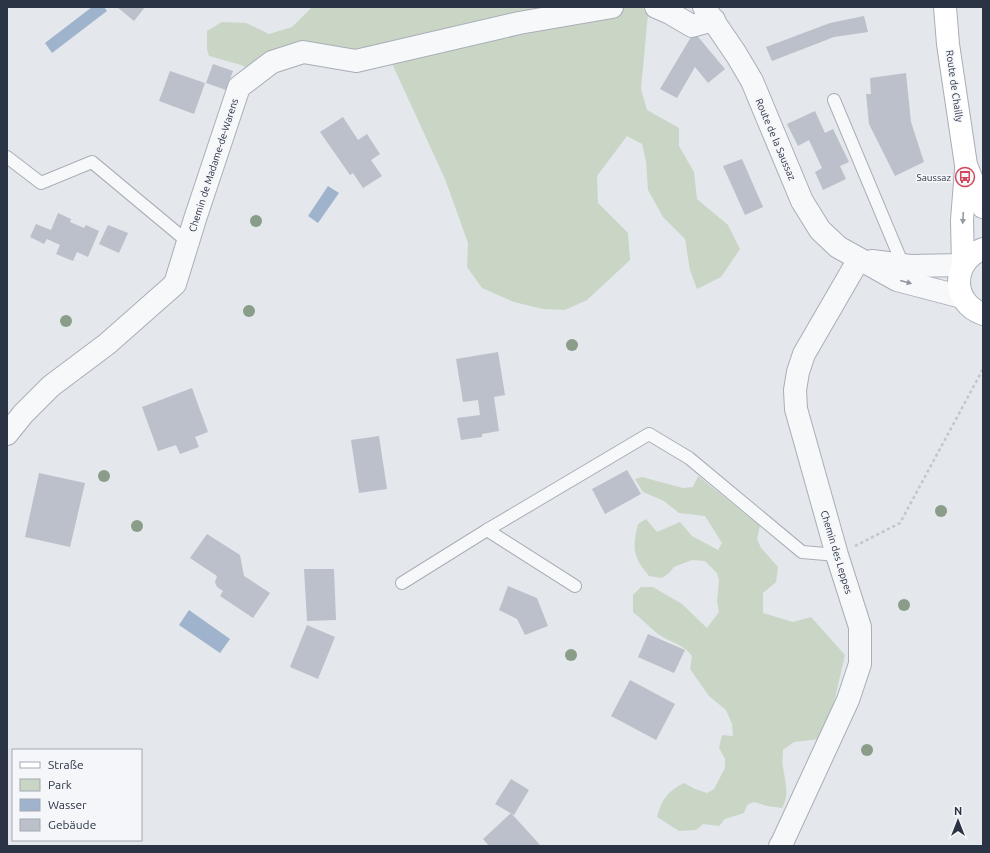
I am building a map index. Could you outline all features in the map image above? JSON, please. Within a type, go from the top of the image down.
[{"type":"main road","name":"Route de Chailly","points":[[945,7],[948,44],[966,165],[962,220],[963,265],[959,278],[962,297]]},
{"type":"main road","name":"Route de Chailly","points":[[966,165],[983,207]]},
{"type":"main road","points":[[963,265],[972,255],[983,249]]},
{"type":"main road","points":[[962,297],[971,308],[983,314]]},
{"type":"street","name":"Chemin de Madame-de-Warens","points":[[7,434],[23,414],[51,386],[107,344],[175,284],[239,87],[272,62],[304,52],[356,61],[519,23],[612,7]]},
{"type":"street","points":[[656,7],[670,13],[692,26],[709,13]]},
{"type":"street","name":"Route de la Saussaz","points":[[709,13],[752,81],[802,201],[820,230],[838,247],[897,280],[962,297]]},
{"type":"street","name":"Route de la Saussaz","points":[[859,259],[903,265],[963,265]]},
{"type":"street","name":"Chemin des Leppes","points":[[780,846],[848,700],[860,664],[860,627],[837,555],[796,409],[795,390],[798,372],[804,354],[859,259]]},
{"type":"lane","points":[[834,100],[903,265]]},
{"type":"lane","points":[[7,157],[41,183],[92,162],[188,242]]},
{"type":"lane","points":[[402,583],[487,530],[649,434],[689,458],[802,552],[837,555]]},
{"type":"lane","points":[[487,530],[575,586]]},
{"type":"path","points":[[837,555],[900,523],[983,369]]},
{"type":"green space","points":[[312,7],[642,7],[648,14],[641,89],[647,110],[679,128],[679,146],[694,172],[697,199],[728,225],[740,249],[721,277],[697,289],[690,270],[685,239],[663,217],[648,190],[646,161],[642,144],[627,136],[597,176],[598,203],[628,233],[630,260],[587,300],[565,310],[543,309],[514,302],[482,288],[467,267],[468,243],[445,179],[390,59],[303,52],[257,73],[241,65],[209,56],[207,49],[207,31],[222,22],[246,23],[269,34],[292,27]]},
{"type":"green space","points":[[698,476],[760,526],[757,539],[761,548],[778,567],[776,582],[763,593],[763,613],[793,622],[811,617],[845,655],[828,728],[820,739],[794,742],[783,750],[786,798],[782,808],[754,802],[747,805],[744,813],[725,819],[719,826],[703,824],[696,830],[679,831],[657,817],[661,805],[669,793],[684,783],[707,793],[714,789],[725,768],[725,759],[719,748],[722,735],[733,736],[732,724],[726,710],[709,696],[690,669],[692,656],[689,652],[681,646],[662,637],[633,612],[633,595],[641,587],[653,587],[682,604],[707,628],[719,612],[717,601],[719,581],[717,573],[705,561],[692,560],[674,567],[662,578],[649,576],[637,558],[635,552],[635,540],[638,524],[646,519],[657,532],[680,522],[692,536],[718,550],[722,543],[705,516],[679,513],[664,501],[643,492],[635,479],[642,477],[683,488],[693,487]]},
{"type":"water","points":[[92,7],[104,7],[107,11],[52,53],[45,43]]},
{"type":"water","points":[[328,186],[339,193],[318,223],[308,216]]},
{"type":"water","points":[[189,610],[230,639],[220,653],[179,625]]},
{"type":"building","points":[[117,7],[145,7],[134,21]]},
{"type":"building","points":[[864,16],[868,32],[834,37],[772,61],[766,47],[830,23]]},
{"type":"building","points":[[694,32],[725,69],[708,83],[695,67],[677,98],[660,89]]},
{"type":"building","points":[[213,64],[233,71],[226,90],[206,83]]},
{"type":"building","points":[[170,71],[205,83],[194,114],[159,101]]},
{"type":"building","points":[[906,73],[911,122],[924,162],[895,176],[869,124],[866,94],[871,94],[870,78]]},
{"type":"building","points":[[815,111],[825,133],[833,129],[849,162],[840,166],[846,179],[823,190],[815,172],[822,168],[809,140],[798,146],[787,124]]},
{"type":"building","points":[[343,117],[358,140],[367,134],[380,154],[371,160],[382,176],[363,188],[353,173],[350,175],[320,132]]},
{"type":"building","points":[[742,159],[763,207],[745,215],[723,166]]},
{"type":"building","points":[[58,213],[71,219],[70,222],[84,228],[86,225],[99,231],[88,257],[77,252],[73,261],[56,254],[60,245],[47,239],[44,244],[30,237],[36,224],[51,230]]},
{"type":"building","points":[[108,225],[128,233],[119,253],[99,244]]},
{"type":"building","points":[[498,352],[505,395],[494,397],[499,431],[482,434],[482,437],[461,440],[457,418],[480,415],[478,400],[463,402],[456,359]]},
{"type":"building","points":[[192,388],[208,432],[195,437],[199,447],[180,454],[176,445],[158,451],[142,407]]},
{"type":"building","points":[[379,436],[387,489],[359,493],[351,440]]},
{"type":"building","points":[[627,470],[641,494],[605,514],[592,489]]},
{"type":"building","points":[[39,473],[85,483],[70,547],[25,537]]},
{"type":"building","points":[[207,534],[240,555],[244,576],[270,593],[253,618],[220,596],[223,591],[217,587],[215,582],[217,576],[190,558]]},
{"type":"building","points":[[304,569],[334,569],[336,620],[307,621]]},
{"type":"building","points":[[508,586],[537,598],[548,626],[525,635],[517,619],[499,610]]},
{"type":"building","points":[[307,625],[335,637],[318,679],[290,667]]},
{"type":"building","points":[[648,634],[685,650],[674,673],[638,657]]},
{"type":"building","points":[[630,680],[675,704],[656,740],[611,716]]},
{"type":"building","points":[[511,779],[529,790],[514,815],[495,804]]},
{"type":"building","points":[[511,813],[541,846],[489,846],[483,839]]},
{"type":"place","name":"Saussaz","points":[[965,177]]}]
